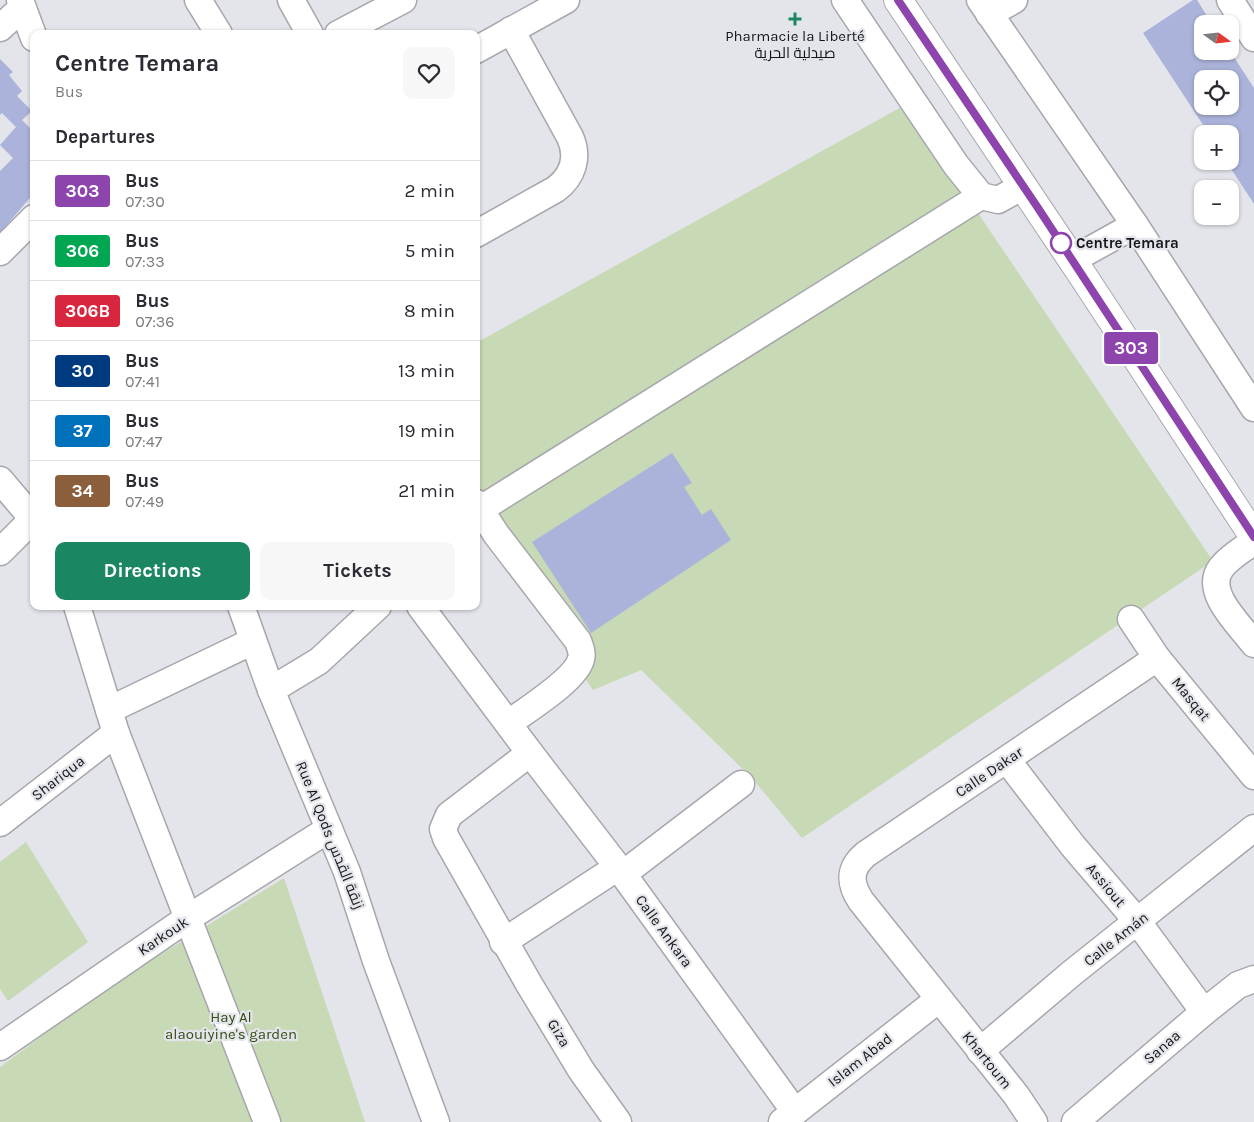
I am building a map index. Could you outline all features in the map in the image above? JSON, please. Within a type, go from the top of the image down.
[{"type":"main road","points":[[898,0],[1250,525]]},
{"type":"street","points":[[198,0],[217,30]]},
{"type":"street","points":[[291,0],[308,30]]},
{"type":"street","points":[[346,30],[403,0]]},
{"type":"street","points":[[480,48],[566,0]]},
{"type":"street","points":[[845,0],[956,165],[981,196],[998,200],[1023,186]]},
{"type":"street","points":[[1014,0],[985,7],[1135,225],[1254,408]]},
{"type":"street","points":[[1230,0],[1254,38]]},
{"type":"street","points":[[0,28],[21,4],[31,30]]},
{"type":"street","points":[[480,232],[564,183],[574,160],[575,148],[511,30]]},
{"type":"street","points":[[480,506],[981,196]]},
{"type":"street","points":[[0,252],[30,222]]},
{"type":"street","points":[[1072,260],[1135,225]]},
{"type":"street","points":[[0,480],[30,515]]},
{"type":"street","points":[[480,512],[578,640],[581,649],[581,658],[572,675],[509,723]]},
{"type":"street","points":[[0,552],[30,522]]},
{"type":"street","points":[[1250,525],[1217,576],[1216,588],[1220,599],[1254,644]]},
{"type":"street","points":[[78,610],[113,722],[267,1122]]},
{"type":"street","name":"Rue Al Qods زنقة القدس","points":[[241,610],[271,690],[347,872],[376,961],[436,1122]]},
{"type":"street","points":[[271,690],[319,661],[374,610]]},
{"type":"street","name":"Calle Ankara","points":[[423,610],[621,871],[788,1117]]},
{"type":"street","name":"Masqat","points":[[1131,619],[1157,658],[1254,776]]},
{"type":"street","name":"Shariqua","points":[[0,823],[113,722],[253,641]]},
{"type":"street","name":"Calle Dakar","points":[[939,999],[861,901],[852,884],[851,875],[858,861],[1157,658]]},
{"type":"street","name":"Giza","points":[[530,753],[449,815],[443,829],[446,838],[503,942],[581,1070],[618,1122]]},
{"type":"street","name":"Assiout","points":[[1007,760],[1073,846],[1138,922],[1204,1012]]},
{"type":"street","points":[[503,942],[621,871],[741,784]]},
{"type":"street","name":"Calle Amán","points":[[980,1051],[1072,973],[1254,828]]},
{"type":"street","name":"Karkouk","points":[[0,1047],[188,918],[329,829]]},
{"type":"street","name":"Sanaa","points":[[1075,1122],[1204,1012],[1238,985],[1254,979]]},
{"type":"street","name":"Islam Abad","points":[[788,1117],[939,999]]},
{"type":"street","name":"Khartoum","points":[[939,999],[1016,1095],[1034,1122]]},
{"type":"green space","points":[[905,105],[1213,561],[802,838],[752,778],[641,670],[593,690],[480,521],[480,341]]},
{"type":"green space","points":[[26,842],[88,942],[8,1001],[0,989],[0,862]]},
{"type":"green space","name":"Hay Al alaouiyine's garden","points":[[284,878],[365,1122],[0,1122],[0,1067],[111,985]]},
{"type":"building","points":[[1193,0],[1197,0],[1206,15],[1194,15],[1194,60],[1236,60],[1254,88],[1254,204],[1232,170],[1239,170],[1239,125],[1203,125],[1197,115],[1239,115],[1239,70],[1194,70],[1194,111],[1143,33]]},
{"type":"building","points":[[0,59],[13,72],[9,75],[22,91],[17,96],[30,109],[30,113],[22,120],[30,128],[30,198],[0,233],[0,171],[13,158],[0,145],[16,127],[2,113],[0,115]]},
{"type":"building","points":[[672,453],[692,483],[684,487],[702,515],[711,509],[731,540],[591,633],[532,542]]},
{"type":"bus line","name":"303","points":[[898,0],[1038,208],[1254,537]]},
{"type":"place","name":"Pharmacie la Liberté صيدلية الحرية","points":[[795,19]]},
{"type":"place","name":"Centre Temara","points":[[1061,243]]}]
